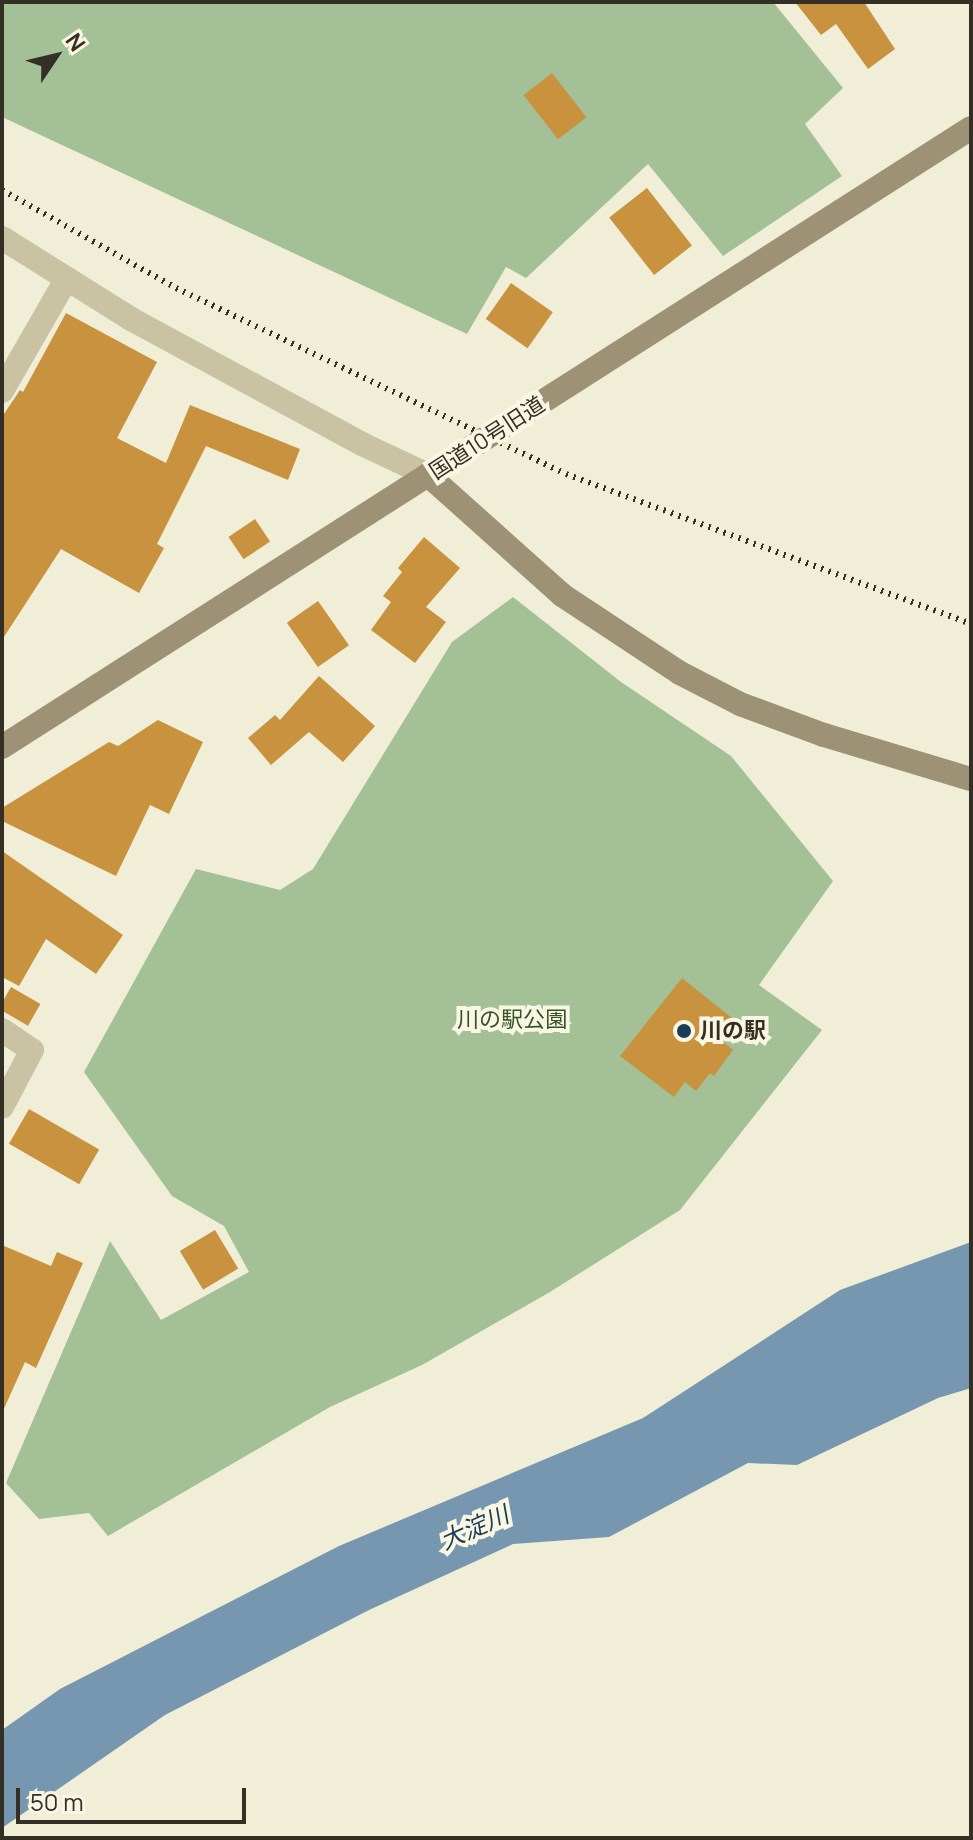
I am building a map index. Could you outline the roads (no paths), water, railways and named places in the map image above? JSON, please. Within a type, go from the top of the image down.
[{"type":"street","name":"国道10号旧道","points":[[2,747],[971,128]]},
{"type":"street","points":[[2,238],[131,319],[428,475],[562,595],[680,673],[740,704],[824,735],[971,779]]},
{"type":"street","points":[[2,391],[67,278]]},
{"type":"street","points":[[2,1030],[32,1050],[2,1107]]},
{"type":"water","name":"大淀川","points":[[971,1242],[971,1388],[938,1398],[797,1465],[748,1463],[609,1537],[513,1544],[369,1610],[165,1715],[2,1828],[2,1730],[60,1689],[339,1546],[643,1418],[840,1290]]},
{"type":"railway","points":[[2,190],[176,288],[566,474],[971,624]]},
{"type":"place","name":"川の駅","points":[[684,1031]]},
{"type":"park label","name":"川の駅公園","points":[[512,1020]]}]
